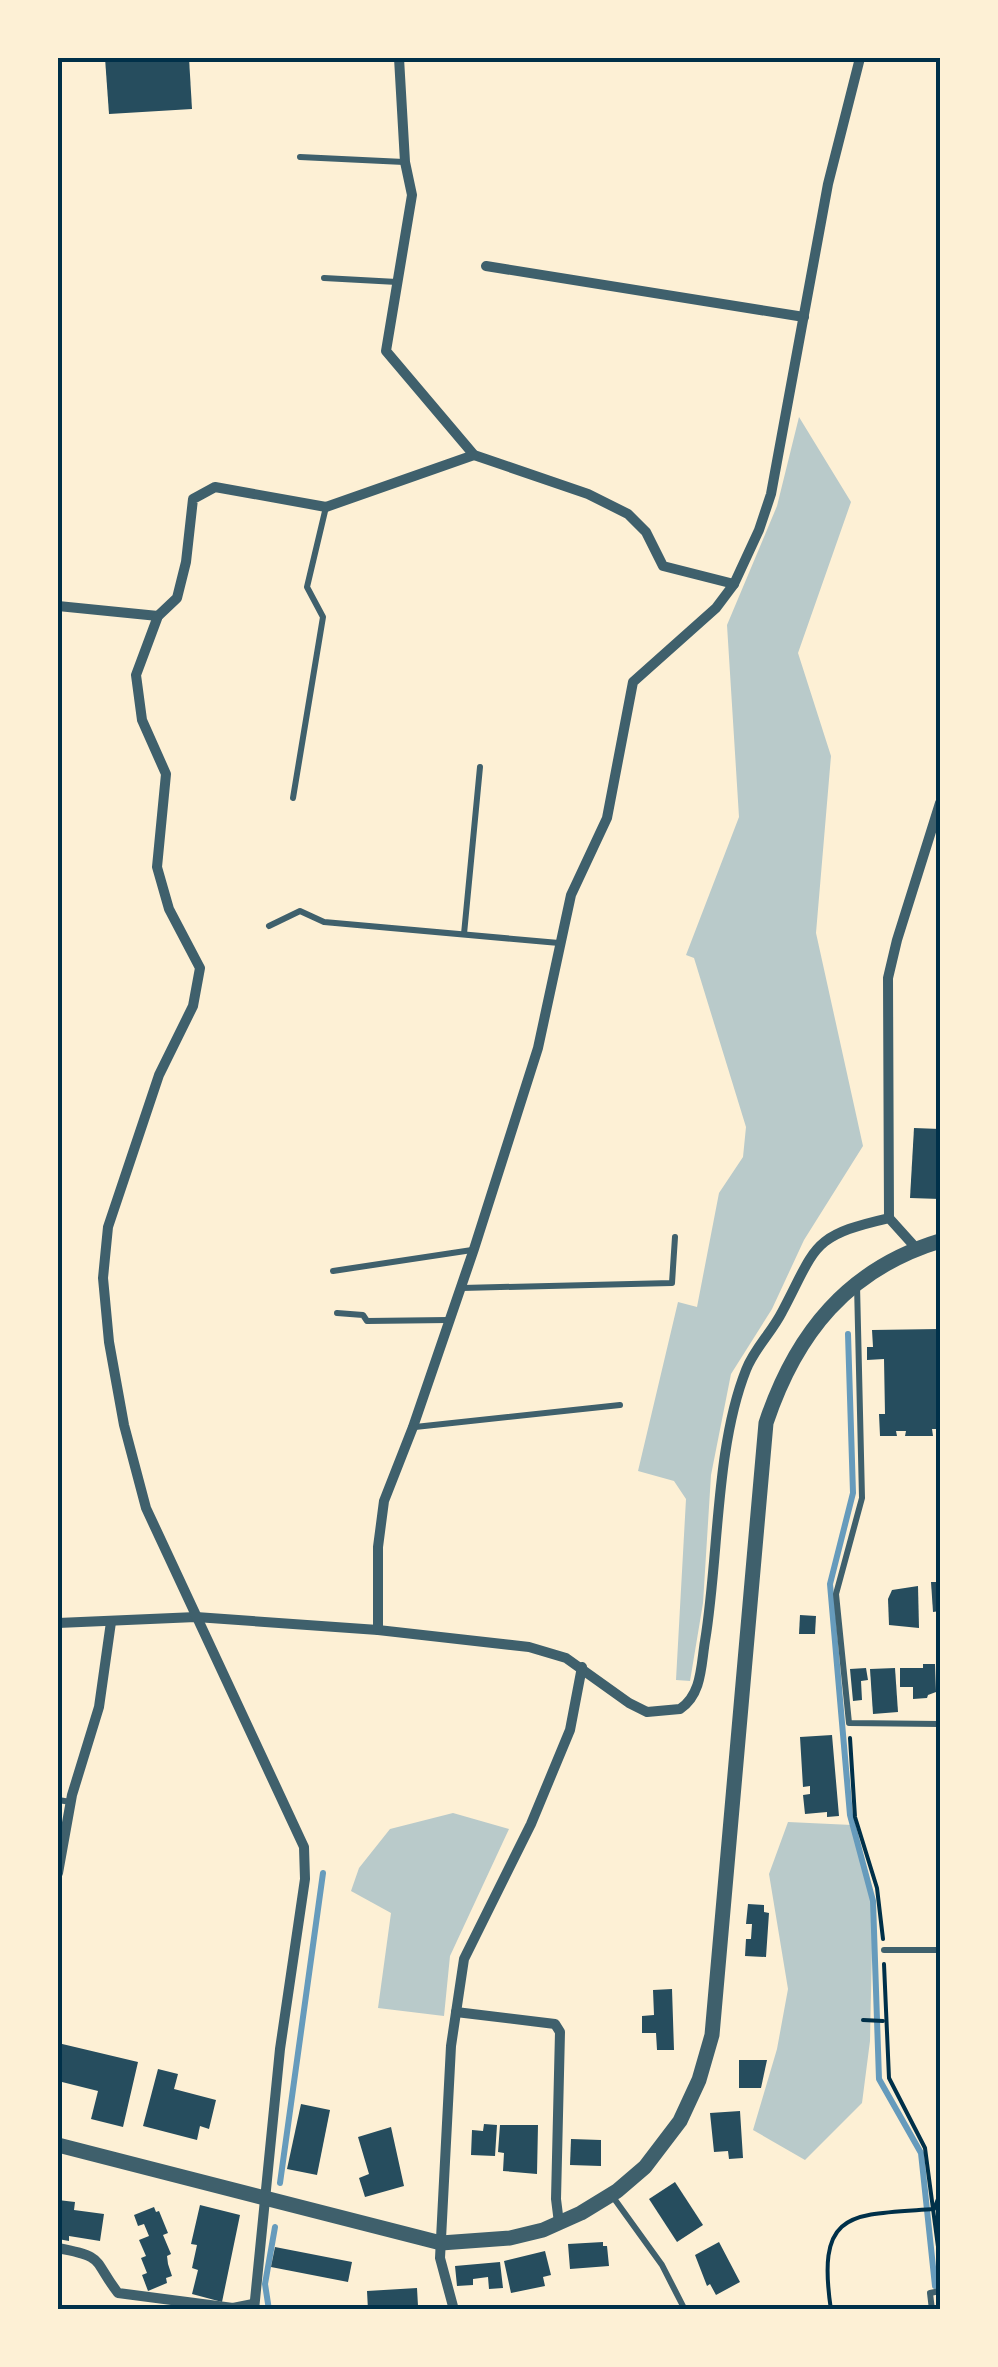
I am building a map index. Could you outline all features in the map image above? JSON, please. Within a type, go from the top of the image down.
[{"type":"street","points":[[399,58],[405,162],[412,195],[386,351],[474,455],[588,494],[628,514],[646,532],[663,566],[734,584]]},
{"type":"street","points":[[378,1630],[378,1546],[384,1501],[474,1250],[538,1048],[572,895],[607,818],[634,682],[716,608],[734,584],[771,494],[828,184],[860,58]]},
{"type":"street","points":[[486,266],[804,317]]},
{"type":"street","points":[[58,2248],[82,2252],[101,2262],[118,2293],[233,2308],[254,2307],[280,2050],[305,1879],[304,1848],[146,1508],[124,1425],[109,1342],[103,1278],[108,1227],[159,1076],[194,1006],[200,968],[170,909],[157,867],[166,774],[142,720],[136,675],[158,616],[177,598],[186,562],[193,499],[215,488],[326,508],[474,455]]},
{"type":"street","points":[[58,606],[158,616]]},
{"type":"street","points":[[916,1248],[889,1218],[888,978],[940,803]]},
{"type":"street","points":[[58,1623],[196,1617],[378,1630],[529,1647],[566,1658],[647,1712],[680,1709],[696,1693],[711,1606],[735,1402],[747,1366],[781,1314],[812,1252],[854,1226],[889,1218]]},
{"type":"street","points":[[58,2146],[441,2243],[510,2238],[559,2223],[612,2195],[645,2167],[680,2121],[699,2080],[712,2035],[766,1423],[778,1389],[816,1322],[856,1284],[916,1248],[940,1240]]},
{"type":"street","points":[[58,1873],[71,1802],[100,1707],[111,1622]]},
{"type":"street","points":[[454,2310],[440,2258],[451,2046],[464,1959],[531,1824],[570,1730],[582,1667]]},
{"type":"street","points":[[456,2012],[555,2024],[560,2032],[556,2199],[559,2223]]},
{"type":"lane","points":[[300,157],[405,162]]},
{"type":"lane","points":[[324,278],[397,282]]},
{"type":"lane","points":[[293,798],[323,617],[307,587],[326,508]]},
{"type":"lane","points":[[464,934],[480,767]]},
{"type":"lane","points":[[269,926],[300,911],[324,922],[560,943]]},
{"type":"lane","points":[[460,1288],[672,1283],[675,1237]]},
{"type":"lane","points":[[333,1271],[474,1250]]},
{"type":"lane","points":[[856,1284],[862,1498],[836,1594],[849,1723],[940,1724]]},
{"type":"lane","points":[[337,1313],[363,1315],[367,1321],[450,1320]]},
{"type":"lane","points":[[413,1427],[620,1404]]},
{"type":"lane","points":[[58,1800],[71,1802]]},
{"type":"lane","points":[[884,1950],[940,1950]]},
{"type":"lane","points":[[612,2195],[662,2266],[685,2310]]},
{"type":"lane","points":[[932,2310],[930,2293],[940,2291]]},
{"type":"path","points":[[849,1723],[855,1817],[877,1888],[884,1950],[889,2078],[925,2148],[940,2262]]},
{"type":"path","points":[[863,2020],[884,2021]]},
{"type":"path","points":[[933,2209],[940,2194]]},
{"type":"path","points":[[831,2310],[825,2272],[833,2236],[844,2221],[864,2213],[933,2209]]},
{"type":"shaded area","points":[[799,417],[851,502],[798,653],[831,756],[816,933],[863,1146],[804,1240],[772,1309],[731,1374],[711,1475],[703,1603],[690,1681],[676,1680],[686,1499],[674,1481],[638,1471],[678,1302],[697,1307],[719,1193],[743,1157],[746,1127],[694,958],[686,955],[739,817],[727,625],[777,506]]},
{"type":"shaded area","points":[[453,1813],[509,1829],[450,1956],[444,2016],[378,2008],[391,1913],[351,1891],[359,1868],[390,1829]]},
{"type":"shaded area","points":[[788,1822],[852,1825],[873,1901],[870,2041],[862,2103],[805,2160],[753,2130],[777,2049],[788,1989],[769,1874]]},
{"type":"building","points":[[105,58],[189,58],[192,109],[109,114]]},
{"type":"building","points":[[914,1128],[940,1129],[940,1199],[910,1198]]},
{"type":"building","points":[[940,1329],[940,1429],[932,1429],[933,1436],[905,1436],[906,1431],[896,1431],[897,1436],[880,1436],[879,1414],[885,1414],[884,1359],[867,1360],[867,1347],[873,1347],[872,1330]]},
{"type":"building","points":[[931,1582],[940,1582],[940,1611],[933,1612]]},
{"type":"building","points":[[918,1586],[919,1628],[889,1625],[888,1599],[892,1590]]},
{"type":"building","points":[[800,1615],[816,1616],[815,1634],[799,1634]]},
{"type":"building","points":[[923,1664],[935,1664],[936,1692],[927,1698],[913,1699],[913,1687],[900,1687],[900,1668],[923,1668]]},
{"type":"building","points":[[866,1668],[868,1680],[861,1681],[862,1700],[853,1701],[850,1669]]},
{"type":"building","points":[[895,1668],[898,1712],[873,1714],[870,1669]]},
{"type":"building","points":[[832,1735],[839,1816],[827,1817],[827,1812],[805,1814],[803,1795],[810,1794],[810,1786],[803,1787],[800,1737]]},
{"type":"building","points":[[748,1904],[764,1905],[764,1912],[769,1913],[766,1957],[745,1956],[752,1924],[746,1924]]},
{"type":"building","points":[[672,1989],[674,2050],[657,2050],[656,2033],[642,2033],[642,2016],[654,2015],[653,1990]]},
{"type":"building","points":[[58,2043],[138,2062],[123,2127],[91,2119],[98,2091],[58,2081]]},
{"type":"building","points":[[739,2060],[767,2060],[761,2088],[739,2088]]},
{"type":"building","points":[[158,2069],[178,2074],[174,2089],[216,2100],[209,2129],[200,2126],[197,2140],[143,2126]]},
{"type":"building","points":[[301,2104],[330,2110],[317,2175],[287,2169]]},
{"type":"building","points":[[740,2111],[743,2158],[729,2159],[728,2151],[714,2152],[710,2113]]},
{"type":"building","points":[[484,2124],[497,2125],[495,2156],[471,2155],[472,2130],[483,2131]]},
{"type":"building","points":[[500,2125],[538,2125],[537,2174],[503,2171],[504,2153],[498,2152]]},
{"type":"building","points":[[391,2127],[404,2186],[365,2197],[359,2178],[369,2174],[358,2137]]},
{"type":"building","points":[[571,2139],[601,2140],[601,2166],[570,2165]]},
{"type":"building","points":[[675,2182],[703,2225],[677,2242],[649,2199]]},
{"type":"building","points":[[58,2200],[75,2202],[74,2210],[104,2214],[100,2241],[69,2236],[69,2241],[58,2239]]},
{"type":"building","points":[[200,2205],[240,2215],[222,2302],[192,2294],[198,2270],[192,2268],[197,2245],[191,2244]]},
{"type":"building","points":[[154,2207],[168,2233],[163,2235],[171,2254],[167,2256],[172,2276],[166,2278],[167,2283],[148,2291],[141,2258],[146,2256],[139,2240],[149,2236],[144,2224],[138,2226],[134,2215]]},
{"type":"building","points":[[603,2242],[609,2266],[570,2269],[568,2244]]},
{"type":"building","points":[[719,2242],[740,2282],[716,2295],[710,2284],[707,2286],[695,2255]]},
{"type":"building","points":[[275,2247],[352,2262],[348,2282],[271,2267]]},
{"type":"building","points":[[545,2251],[551,2275],[543,2277],[545,2286],[511,2293],[504,2261]]},
{"type":"building","points":[[500,2262],[503,2288],[489,2289],[488,2277],[473,2279],[473,2285],[457,2286],[455,2266]]},
{"type":"building","points":[[417,2288],[418,2306],[427,2305],[427,2310],[368,2310],[367,2291]]},
{"type":"waterway","points":[[848,1334],[853,1493],[830,1584],[850,1815],[873,1901],[879,2079],[921,2153],[935,2286]]},
{"type":"waterway","points":[[280,2183],[323,1873]]},
{"type":"waterway","points":[[269,2310],[265,2284],[275,2227]]}]
